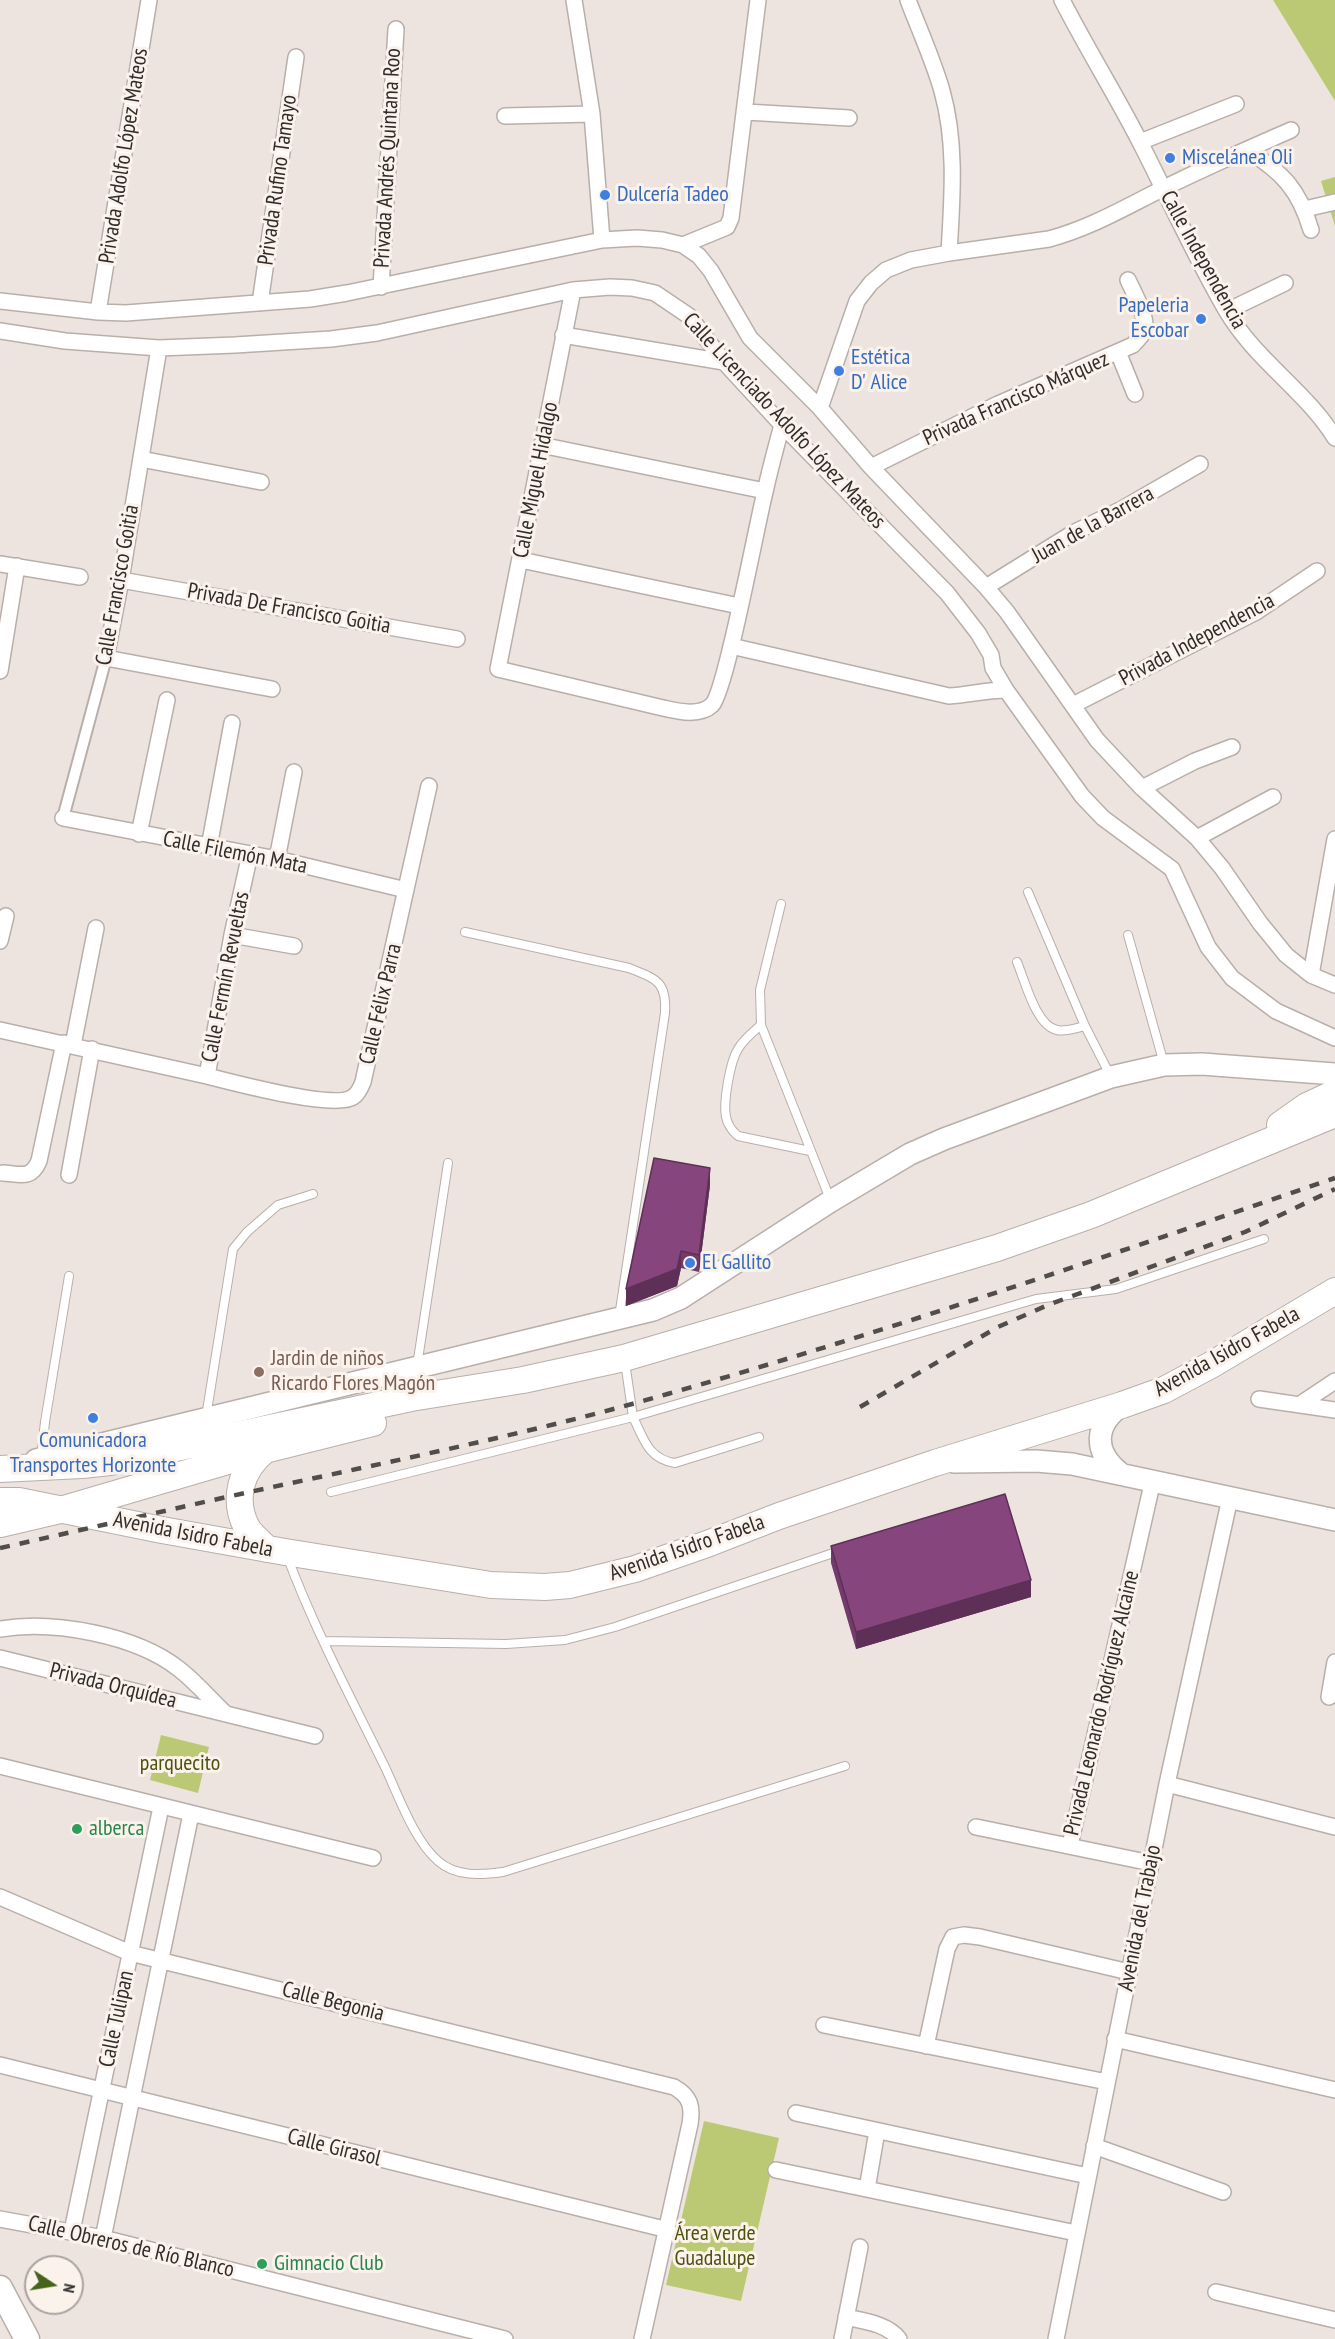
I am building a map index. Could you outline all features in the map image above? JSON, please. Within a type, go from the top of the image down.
[{"type":"highway","points":[[1245,1150],[1308,1106],[1335,1093]]},
{"type":"highway","points":[[0,1469],[110,1462],[411,1398],[523,1380],[624,1358],[997,1248],[1091,1215],[1335,1114]]},
{"type":"highway","name":"Avenida Isidro Fabela","points":[[0,1501],[19,1501],[162,1530],[491,1585],[570,1586],[635,1569],[935,1462],[1122,1405],[1182,1381],[1335,1291]]},
{"type":"highway","points":[[0,1524],[64,1509],[265,1450],[465,1399],[523,1380]]},
{"type":"highway","points":[[265,1450],[247,1468],[241,1491],[241,1504],[247,1528],[276,1550]]},
{"type":"main road","points":[[0,1469],[653,1310],[681,1298],[831,1201],[910,1154],[1111,1077],[1164,1065],[1202,1064],[1335,1074]]},
{"type":"main road","points":[[1120,1473],[1102,1452],[1100,1433],[1103,1424],[1122,1405]]},
{"type":"main road","points":[[935,1462],[1036,1461],[1072,1464],[1335,1520]]},
{"type":"main road","points":[[0,2288],[27,2339]]},
{"type":"street","name":"Privada Adolfo López Mateos","points":[[98,312],[149,0]]},
{"type":"street","points":[[574,0],[592,114],[602,240]]},
{"type":"street","points":[[683,245],[727,227],[733,207],[746,112],[758,0]]},
{"type":"street","points":[[908,0],[942,90],[947,116],[952,161],[949,253]]},
{"type":"street","name":"Calle Independencia","points":[[1062,0],[1091,57],[1140,142],[1227,311],[1257,352],[1306,400],[1335,438]]},
{"type":"street","name":"Privada Andrés Quintana Roo","points":[[381,287],[396,29]]},
{"type":"street","name":"Privada Rufino Tamayo","points":[[260,303],[296,57]]},
{"type":"street","points":[[1140,142],[1236,104]]},
{"type":"street","points":[[746,112],[849,118]]},
{"type":"street","points":[[505,116],[592,114]]},
{"type":"street","points":[[820,408],[857,302],[871,283],[886,270],[911,260],[1049,239],[1071,233],[1102,221],[1163,189],[1291,130]]},
{"type":"street","points":[[1247,150],[1272,166],[1284,177],[1305,209],[1311,230]]},
{"type":"street","points":[[1305,209],[1335,202]]},
{"type":"street","name":"Calle Licenciado Adolfo López Mateos","points":[[0,301],[126,313],[310,299],[381,287],[602,240],[637,238],[683,245],[699,256],[711,271],[750,338],[820,408],[871,467],[986,586],[1007,612],[1097,740],[1142,788],[1197,838],[1280,947],[1311,975],[1335,985]]},
{"type":"street","name":"Privada Francisco Márquez","points":[[871,467],[998,404],[1133,345],[1141,337],[1144,328],[1143,318],[1128,280]]},
{"type":"street","points":[[1227,311],[1285,283]]},
{"type":"street","name":"Calle Licenciado Adolfo López Mateos","points":[[0,331],[65,341],[159,348],[331,339],[419,326],[573,290],[610,287],[632,288],[655,293],[689,316],[724,362],[782,425],[947,593],[978,633],[991,655],[993,668],[1006,690],[1082,796],[1103,818],[1172,869],[1208,947],[1232,978],[1276,1011],[1335,1038]]},
{"type":"street","name":"Calle Miguel Hidalgo","points":[[573,290],[498,669],[663,708],[683,712],[700,711],[712,705],[718,694],[731,646]]},
{"type":"street","points":[[563,336],[724,362]]},
{"type":"street","name":"Calle Francisco Goitia","points":[[63,818],[106,658],[159,348]]},
{"type":"street","points":[[1119,352],[1135,394]]},
{"type":"street","points":[[782,425],[731,646],[949,696],[967,695],[981,690],[1006,690]]},
{"type":"street","points":[[541,445],[765,491]]},
{"type":"street","points":[[141,459],[261,482]]},
{"type":"street","name":"Juan de la Barrera","points":[[986,586],[1073,533],[1122,509],[1200,464]]},
{"type":"street","points":[[521,560],[739,606]]},
{"type":"street","points":[[0,564],[80,577]]},
{"type":"street","points":[[0,671],[17,566]]},
{"type":"street","name":"Privada Independencia","points":[[1073,705],[1256,612],[1317,571]]},
{"type":"street","name":"Privada De Francisco Goitia","points":[[121,580],[457,639]]},
{"type":"street","points":[[106,658],[272,689]]},
{"type":"street","points":[[139,834],[167,700]]},
{"type":"street","points":[[209,847],[232,723]]},
{"type":"street","points":[[1142,788],[1195,761],[1232,747]]},
{"type":"street","points":[[277,859],[294,772]]},
{"type":"street","name":"Calle Félix Parra","points":[[230,1082],[326,1101],[353,1098],[363,1082],[429,786]]},
{"type":"street","points":[[1197,838],[1273,796]]},
{"type":"street","name":"Calle Filemón Mata","points":[[63,818],[277,859],[406,890]]},
{"type":"street","points":[[1311,975],[1335,839]]},
{"type":"street","name":"Calle Fermín Revueltas","points":[[230,1082],[207,1076],[232,935],[250,854]]},
{"type":"street","points":[[0,941],[6,916]]},
{"type":"street","points":[[3,1173],[29,1174],[35,1170],[39,1161],[96,928]]},
{"type":"street","points":[[232,935],[294,946]]},
{"type":"street","points":[[0,1030],[207,1076]]},
{"type":"street","points":[[69,1175],[92,1049]]},
{"type":"street","points":[[1299,1405],[1335,1381]]},
{"type":"street","points":[[1259,1399],[1335,1410]]},
{"type":"street","name":"Privada Leonardo Rodríguez Alcaine","points":[[1151,1863],[1070,1845],[1153,1480]]},
{"type":"street","name":"Avenida del Trabajo","points":[[1056,2339],[1167,1785],[1230,1498]]},
{"type":"street","name":"Privada Orquídea","points":[[0,1629],[26,1625],[45,1626],[120,1640],[142,1647],[179,1669],[226,1714]]},
{"type":"street","name":"Privada Orquídea","points":[[0,1658],[315,1736]]},
{"type":"street","points":[[1329,1697],[1335,1662]]},
{"type":"street","points":[[0,1766],[373,1858]]},
{"type":"street","points":[[1167,1785],[1335,1827]]},
{"type":"street","name":"Calle Tulipan","points":[[72,2231],[161,1807]]},
{"type":"street","name":"Calle Tulipan","points":[[104,2238],[191,1814]]},
{"type":"street","points":[[976,1827],[1070,1845]]},
{"type":"street","name":"Calle Begonia","points":[[0,1897],[130,1953],[674,2087],[684,2092],[691,2102],[692,2114],[668,2230]]},
{"type":"street","points":[[926,2046],[947,1948],[953,1937],[964,1935],[980,1937],[1129,1972]]},
{"type":"street","points":[[824,2025],[1107,2082]]},
{"type":"street","points":[[1115,2039],[1335,2090]]},
{"type":"street","name":"Calle Girasol","points":[[0,2065],[668,2230]]},
{"type":"street","points":[[796,2113],[1088,2176]]},
{"type":"street","points":[[867,2189],[877,2131]]},
{"type":"street","points":[[1094,2146],[1223,2192]]},
{"type":"street","points":[[776,2170],[1076,2233]]},
{"type":"street","name":"Calle Obreros de Río Blanco","points":[[0,2218],[104,2238],[505,2339]]},
{"type":"street","points":[[642,2339],[668,2230]]},
{"type":"street","points":[[842,2339],[860,2247]]},
{"type":"street","points":[[1216,2292],[1335,2320]]},
{"type":"street","points":[[846,2317],[885,2327],[894,2332],[899,2339]]},
{"type":"lane","points":[[1028,892],[1085,1026],[1111,1077]]},
{"type":"lane","points":[[781,904],[760,990],[761,1025],[831,1201]]},
{"type":"lane","points":[[465,932],[629,968],[653,977],[663,986],[666,999],[665,1013],[619,1317]]},
{"type":"lane","points":[[1128,935],[1164,1065]]},
{"type":"lane","points":[[1017,962],[1039,1016],[1045,1024],[1054,1030],[1061,1031],[1085,1026]]},
{"type":"lane","points":[[761,1025],[736,1050],[725,1107],[726,1119],[731,1131],[738,1136],[810,1151]]},
{"type":"lane","points":[[417,1367],[448,1163]]},
{"type":"lane","points":[[206,1419],[233,1248],[247,1232],[278,1205],[313,1194]]},
{"type":"lane","points":[[331,1492],[633,1417],[1035,1299],[1116,1289],[1263,1239]]},
{"type":"lane","points":[[41,1459],[69,1276]]},
{"type":"lane","points":[[624,1358],[633,1417],[653,1456],[675,1463],[759,1437]]},
{"type":"lane","points":[[324,1641],[506,1644],[565,1640],[615,1627],[847,1548]]},
{"type":"lane","points":[[276,1550],[324,1641],[415,1830],[439,1861],[457,1872],[479,1875],[503,1872],[845,1766]]},
{"type":"green space","points":[[1273,0],[1335,0],[1335,101]]},
{"type":"green space","points":[[1335,177],[1335,226],[1321,181]]},
{"type":"green space","name":"parquecito","points":[[161,1735],[209,1747],[198,1793],[150,1780]]},
{"type":"green space","name":"Área verde Guadalupe","points":[[704,2121],[779,2138],[741,2301],[666,2285]]},
{"type":"building","points":[[654,1158],[710,1168],[699,1255],[681,1251],[677,1269],[626,1289]]},
{"type":"building","points":[[1005,1494],[1031,1580],[856,1632],[831,1546]]},
{"type":"railway","points":[[0,1548],[487,1440],[632,1404],[897,1325],[1335,1178]]},
{"type":"railway","points":[[860,1407],[998,1327],[1048,1305],[1245,1232],[1335,1189]]},
{"type":"place","name":"Miscelánea Oli","points":[[1170,158]]},
{"type":"place","name":"Dulcería Tadeo","points":[[605,195]]},
{"type":"place","name":"Papeleria Escobar","points":[[1201,319]]},
{"type":"place","name":"Estética D' Alice","points":[[839,371]]},
{"type":"place","name":"El Gallito","points":[[690,1263]]},
{"type":"place","name":"Jardin de niños Ricardo Flores Magón","points":[[259,1372]]},
{"type":"place","name":"Comunicadora Transportes Horizonte","points":[[93,1418]]},
{"type":"place","name":"alberca","points":[[77,1829]]},
{"type":"place","name":"Gimnacio Club","points":[[262,2264]]}]
